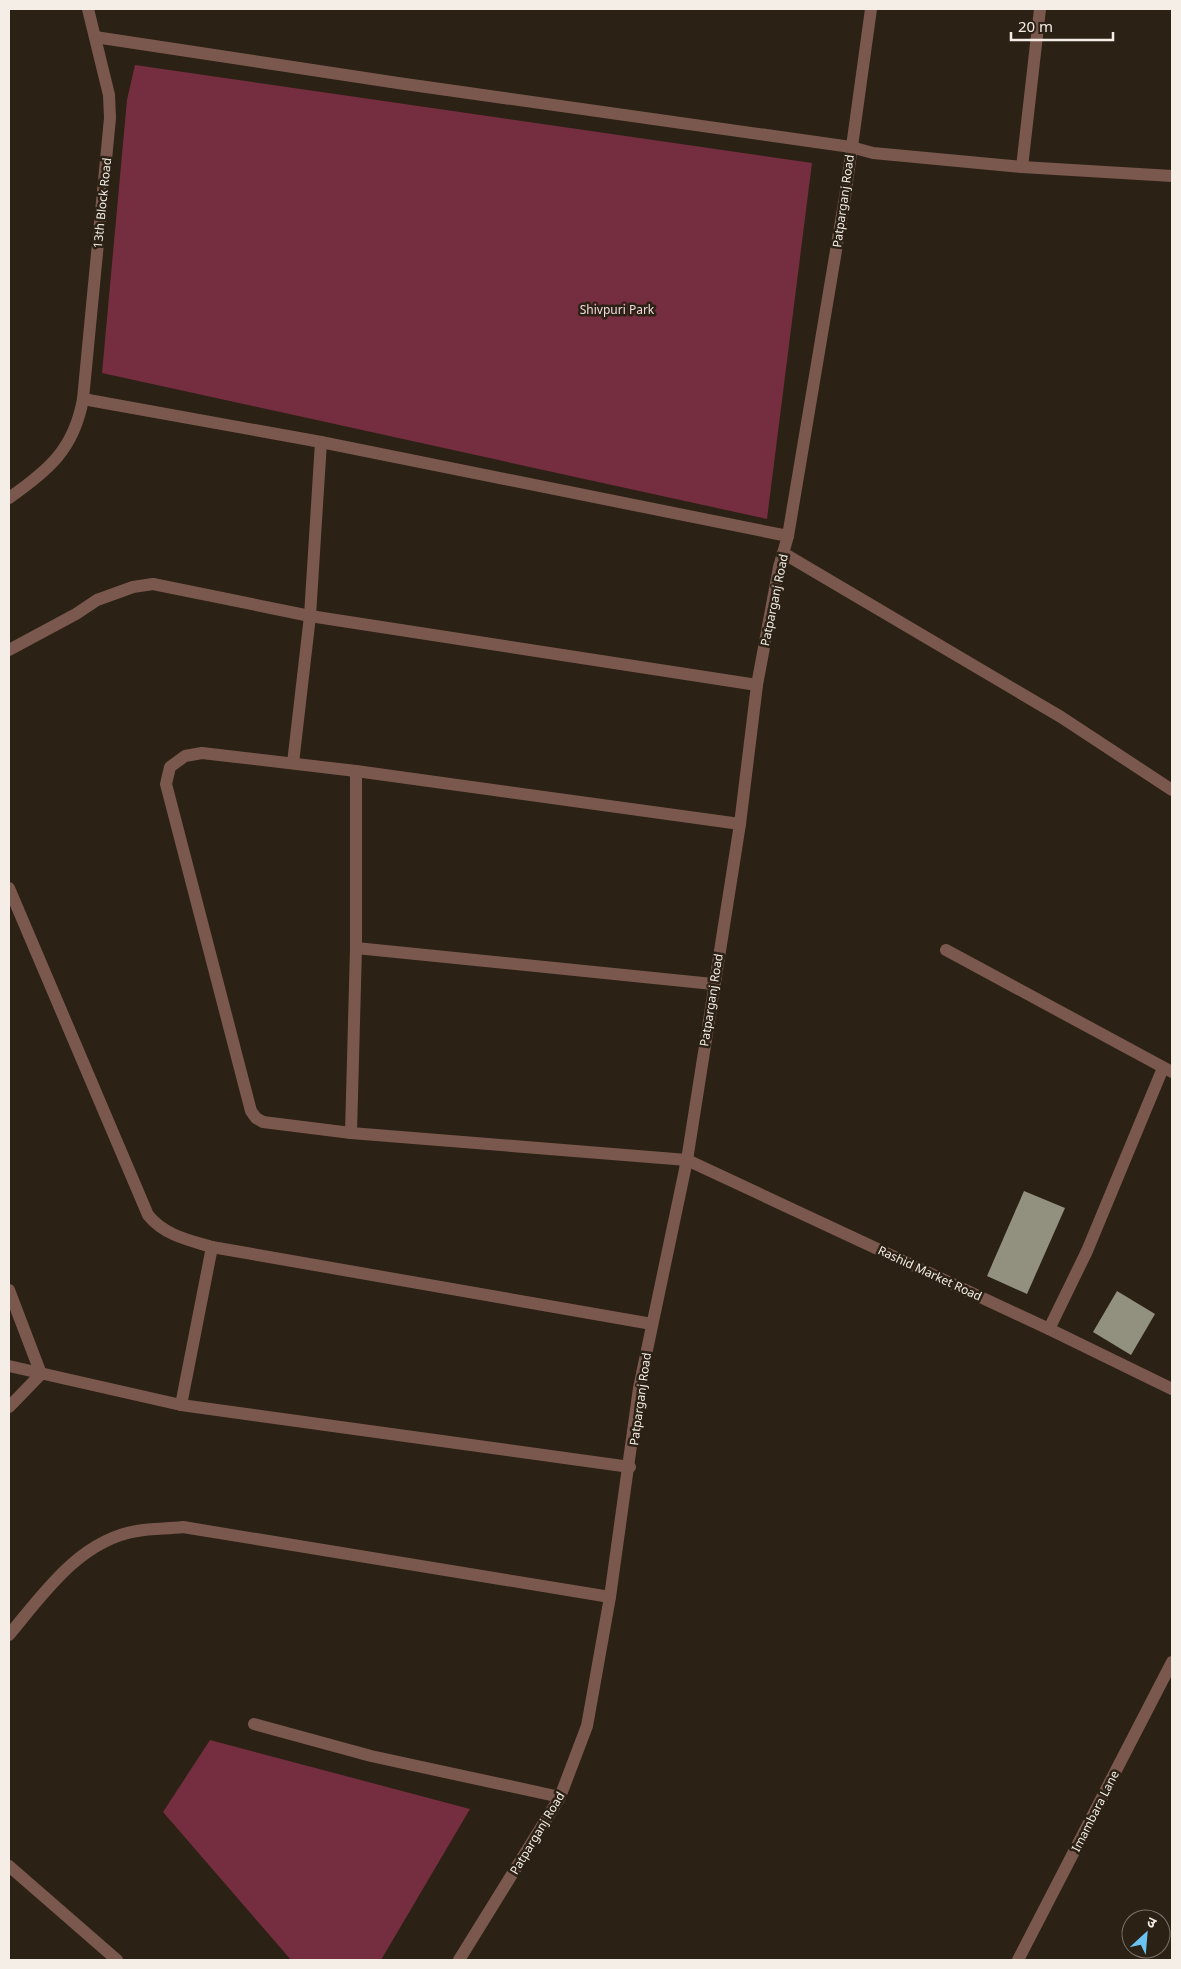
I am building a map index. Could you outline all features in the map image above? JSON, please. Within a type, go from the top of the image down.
[{"type":"street","name":"13th Block Road","points":[[9,498],[37,478],[65,449],[79,419],[83,399],[110,118],[109,95],[88,9]]},
{"type":"street","name":"Patparganj Road","points":[[459,1960],[560,1797],[587,1726],[610,1598],[630,1467],[639,1388],[687,1160],[713,984],[740,824],[757,685],[788,536],[845,197],[850,147],[871,9]]},
{"type":"street","points":[[1022,167],[1040,9]]},
{"type":"street","points":[[95,37],[398,83],[850,147],[873,153],[1022,167],[1172,176]]},
{"type":"street","points":[[83,399],[321,442],[788,536]]},
{"type":"street","points":[[293,763],[310,616],[321,442]]},
{"type":"street","points":[[783,553],[1061,717],[1172,790]]},
{"type":"street","points":[[9,650],[76,614],[96,600],[133,587],[153,584],[310,616],[757,685]]},
{"type":"street","points":[[687,1160],[351,1133],[263,1122],[256,1118],[251,1111],[166,784],[170,767],[185,756],[202,753],[356,771],[740,824]]},
{"type":"street","points":[[351,1133],[356,948],[356,771]]},
{"type":"street","points":[[9,888],[148,1214],[156,1225],[175,1236],[212,1247],[652,1324]]},
{"type":"street","points":[[356,948],[713,984]]},
{"type":"street","points":[[946,950],[1168,1070],[1087,1251],[1049,1328]]},
{"type":"street","name":"Rashid Market Road","points":[[687,1160],[1049,1328],[1172,1390]]},
{"type":"street","points":[[181,1405],[212,1247]]},
{"type":"street","points":[[9,1290],[41,1374]]},
{"type":"street","points":[[9,1366],[181,1405],[630,1467]]},
{"type":"street","points":[[9,1407],[41,1374]]},
{"type":"street","points":[[9,1635],[57,1577],[76,1560],[103,1543],[136,1531],[183,1528],[610,1598]]},
{"type":"street","name":"Imambara Lane","points":[[1018,1960],[1172,1662]]},
{"type":"street","points":[[254,1724],[371,1756],[560,1797]]},
{"type":"street","points":[[9,1866],[117,1960]]},
{"type":"green space","name":"Shivpuri Park","points":[[135,65],[812,163],[767,519],[102,373],[127,100]]},
{"type":"green space","points":[[210,1740],[470,1809],[381,1960],[291,1960],[163,1812]]},
{"type":"building","points":[[1024,1191],[1065,1208],[1027,1294],[987,1276]]},
{"type":"building","points":[[1117,1291],[1155,1314],[1131,1355],[1093,1332]]}]
